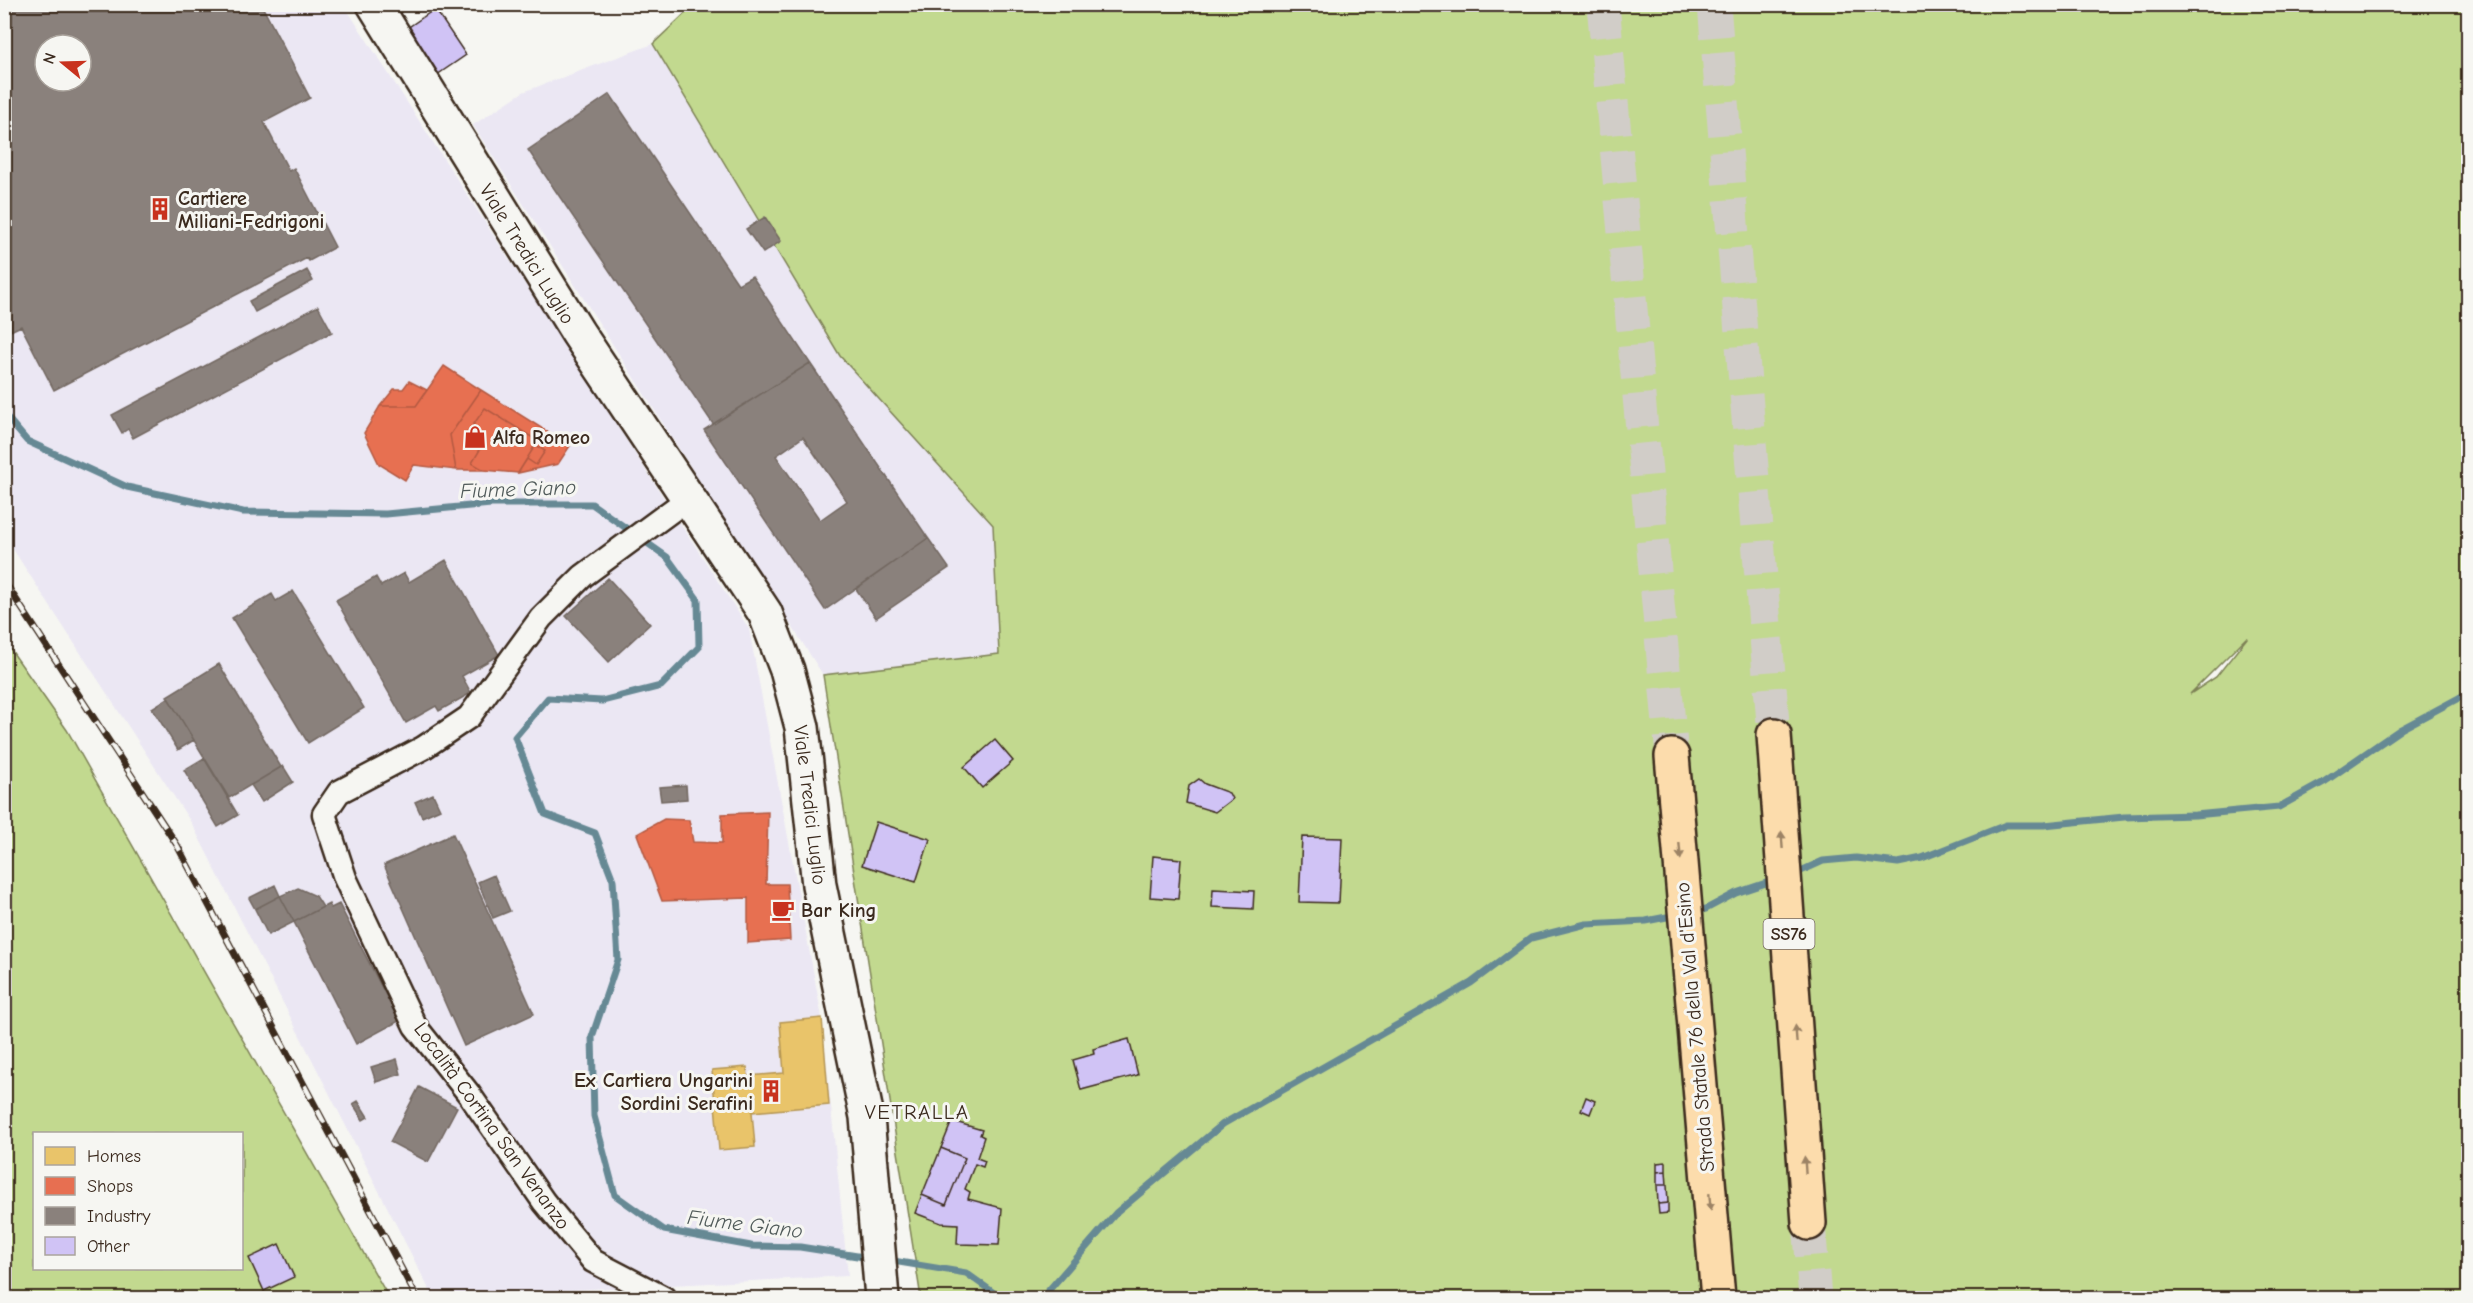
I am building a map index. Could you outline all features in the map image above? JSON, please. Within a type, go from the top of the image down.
[{"type":"highway","name":"SS76","points":[[1774,735],[1809,1223]]},
{"type":"highway","name":"Strada Statale 76 della Val d'Esino","points":[[1672,756],[1718,1299]]},
{"type":"main road","name":"Viale Tredici Luglio","points":[[374,4],[578,333],[765,613],[787,670],[802,727],[819,885],[867,1117],[881,1288]]},
{"type":"street","name":"Località Cortina San Venanzo","points":[[664,1299],[594,1261],[544,1202],[469,1094],[415,1026],[345,878],[324,814],[339,792],[423,748],[469,717],[541,618],[583,576],[689,498]]},
{"type":"shaded area","points":[[5,5],[344,5],[749,629],[822,1018],[848,1276],[433,1297],[192,824],[5,537]]},
{"type":"shaded area","points":[[653,44],[840,356],[993,525],[999,654],[823,675],[473,125],[523,92]]},
{"type":"green space","points":[[695,4],[2468,5],[2468,1298],[921,1298],[823,675],[999,654],[993,525],[840,356],[653,44]],"holes":[[[2247,638],[2216,677],[2190,694]]]},
{"type":"green space","points":[[4,640],[67,730],[389,1298],[5,1298]]},
{"type":"building: Homes","name":"Ex Cartiera Ungarini Sordini Serafini","points":[[822,1018],[829,1105],[752,1112],[755,1147],[719,1150],[712,1070],[747,1067],[748,1076],[784,1073],[780,1022]]},
{"type":"building: Shops","points":[[444,366],[481,390],[450,435],[456,470],[414,465],[405,480],[379,464],[364,433],[380,406],[416,406]]},
{"type":"building: Shops","points":[[409,381],[427,390],[416,406],[380,406],[394,389],[403,389]]},
{"type":"building: Shops","points":[[481,390],[570,446],[558,464],[518,473],[527,459],[536,465],[545,451],[535,445],[538,441],[485,408],[464,438],[481,448],[472,463],[484,470],[456,470],[450,435]]},
{"type":"building: Shops","points":[[485,408],[538,441],[518,473],[484,470],[472,463],[481,448],[464,438]]},
{"type":"building: Shops","points":[[535,445],[545,451],[536,465],[527,459]]},
{"type":"building: Shops","points":[[768,812],[766,884],[787,884],[790,940],[748,943],[748,898],[662,901],[637,834],[664,819],[689,820],[693,842],[722,843],[722,814]]},
{"type":"building: Industry","name":"Cartiere Miliani-Fedrigoni","points":[[4,4],[261,4],[310,98],[264,122],[289,171],[294,168],[335,247],[309,261],[307,258],[54,390],[21,326],[4,334]]},
{"type":"building: Industry","points":[[610,94],[738,284],[752,276],[810,363],[713,424],[528,150]]},
{"type":"building: Industry","points":[[765,217],[781,241],[763,253],[746,229]]},
{"type":"building: Industry","points":[[307,270],[313,281],[255,312],[249,301]]},
{"type":"building: Industry","points":[[318,306],[332,332],[133,438],[128,429],[122,433],[112,415]]},
{"type":"building: Industry","points":[[810,363],[928,538],[825,610],[704,430]],"holes":[[[803,437],[847,501],[820,520],[776,456]]]},
{"type":"building: Industry","points":[[928,538],[949,568],[876,618],[856,589]]},
{"type":"building: Industry","points":[[446,560],[499,655],[462,676],[471,693],[439,711],[436,706],[406,723],[336,600],[376,577],[381,586],[404,573],[409,582]]},
{"type":"building: Industry","points":[[608,578],[650,624],[609,662],[566,616]]},
{"type":"building: Industry","points":[[293,591],[364,708],[308,743],[232,618],[272,594],[276,601]]},
{"type":"building: Industry","points":[[219,664],[281,767],[229,798],[167,696]]},
{"type":"building: Industry","points":[[168,698],[194,740],[178,750],[152,708]]},
{"type":"building: Industry","points":[[204,758],[238,815],[218,827],[184,770]]},
{"type":"building: Industry","points":[[283,766],[293,782],[262,802],[251,785]]},
{"type":"building: Industry","points":[[686,785],[687,799],[661,801],[659,787]]},
{"type":"building: Industry","points":[[433,794],[440,809],[422,817],[415,802]]},
{"type":"building: Industry","points":[[453,834],[534,1014],[464,1046],[384,865]]},
{"type":"building: Industry","points":[[494,875],[510,911],[493,918],[478,882]]},
{"type":"building: Industry","points":[[275,885],[280,896],[255,909],[249,898]]},
{"type":"building: Industry","points":[[298,888],[316,896],[323,907],[294,922],[280,896]]},
{"type":"building: Industry","points":[[280,896],[294,922],[268,935],[255,909]]},
{"type":"building: Industry","points":[[329,904],[331,908],[339,904],[399,1021],[356,1044],[294,922]]},
{"type":"building: Industry","points":[[397,1059],[401,1074],[376,1082],[371,1067]]},
{"type":"building: Industry","points":[[419,1087],[457,1107],[428,1162],[390,1142]]},
{"type":"building: Industry","points":[[358,1101],[368,1117],[363,1120],[353,1104]]},
{"type":"building: Other","points":[[435,9],[466,55],[431,79],[400,33]]},
{"type":"building: Other","points":[[995,740],[1013,761],[982,788],[964,767]]},
{"type":"building: Other","points":[[1199,779],[1205,784],[1229,793],[1232,799],[1215,812],[1186,803],[1189,786]]},
{"type":"building: Other","points":[[876,822],[930,839],[916,882],[862,865]]},
{"type":"building: Other","points":[[1302,837],[1342,838],[1339,903],[1299,902]]},
{"type":"building: Other","points":[[1153,856],[1181,859],[1178,899],[1150,897]]},
{"type":"building: Other","points":[[1213,889],[1254,891],[1253,909],[1212,907]]},
{"type":"building: Other","points":[[1129,1039],[1138,1075],[1081,1090],[1073,1060],[1094,1054],[1093,1049]]},
{"type":"building: Other","points":[[1586,1097],[1595,1101],[1590,1114],[1581,1110]]},
{"type":"building: Other","points":[[952,1121],[982,1130],[980,1135],[984,1137],[977,1158],[985,1161],[983,1167],[975,1164],[965,1189],[970,1192],[968,1199],[1002,1208],[999,1245],[957,1244],[958,1224],[941,1223],[915,1213],[922,1195],[946,1205],[965,1158],[941,1148]]},
{"type":"building: Other","points":[[941,1148],[965,1158],[946,1205],[922,1195]]},
{"type":"building: Other","points":[[1666,1162],[1666,1171],[1657,1172],[1657,1163]]},
{"type":"building: Other","points":[[1666,1171],[1667,1185],[1657,1185],[1657,1172]]},
{"type":"building: Other","points":[[1657,1185],[1667,1185],[1668,1203],[1658,1204]]},
{"type":"building: Other","points":[[1668,1203],[1668,1213],[1659,1214],[1658,1204]]},
{"type":"building: Other","points":[[279,1244],[294,1277],[264,1291],[249,1258]]},
{"type":"building: Other","points":[[315,1292],[318,1298],[300,1298]]},
{"type":"building: Other","points":[[743,1294],[795,1298],[743,1298]]},
{"type":"waterway","name":"Fiume Giano","points":[[4,414],[27,441],[127,487],[243,512],[386,514],[491,504],[592,504],[667,557],[698,600],[699,647],[661,686],[602,701],[548,698],[515,737],[545,814],[595,833],[613,880],[618,960],[592,1037],[594,1116],[615,1195],[664,1230],[751,1246],[800,1247],[870,1258]]},
{"type":"waterway","points":[[1792,875],[1823,861],[1856,858],[1898,863],[1922,858],[2006,825],[2044,825],[2124,817],[2195,815],[2279,807],[2324,782],[2401,729],[2468,693]]},
{"type":"waterway","points":[[1694,911],[1706,909],[1736,893],[1775,880]]},
{"type":"waterway","points":[[1042,1298],[1116,1213],[1223,1124],[1471,983],[1531,938],[1586,924],[1646,921],[1677,915]]},
{"type":"waterway","name":"Fiume Giano","points":[[887,1260],[966,1273],[1001,1298]]},
{"type":"tunnel","points":[[1603,4],[1672,756]]},
{"type":"tunnel","points":[[1714,4],[1774,735]]},
{"type":"tunnel","points":[[1809,1223],[1815,1298]]},
{"type":"railway","points":[[4,581],[177,845],[417,1298]]},
{"type":"place","name":"Cartiere Miliani-Fedrigoni","points":[[160,209]]},
{"type":"place","name":"Alfa Romeo","points":[[475,437]]},
{"type":"place","name":"Bar King","points":[[783,910]]},
{"type":"place","name":"Ex Cartiera Ungarini Sordini Serafini","points":[[771,1091]]},
{"type":"district","name":"VETRALLA","points":[[917,1112]]}]
